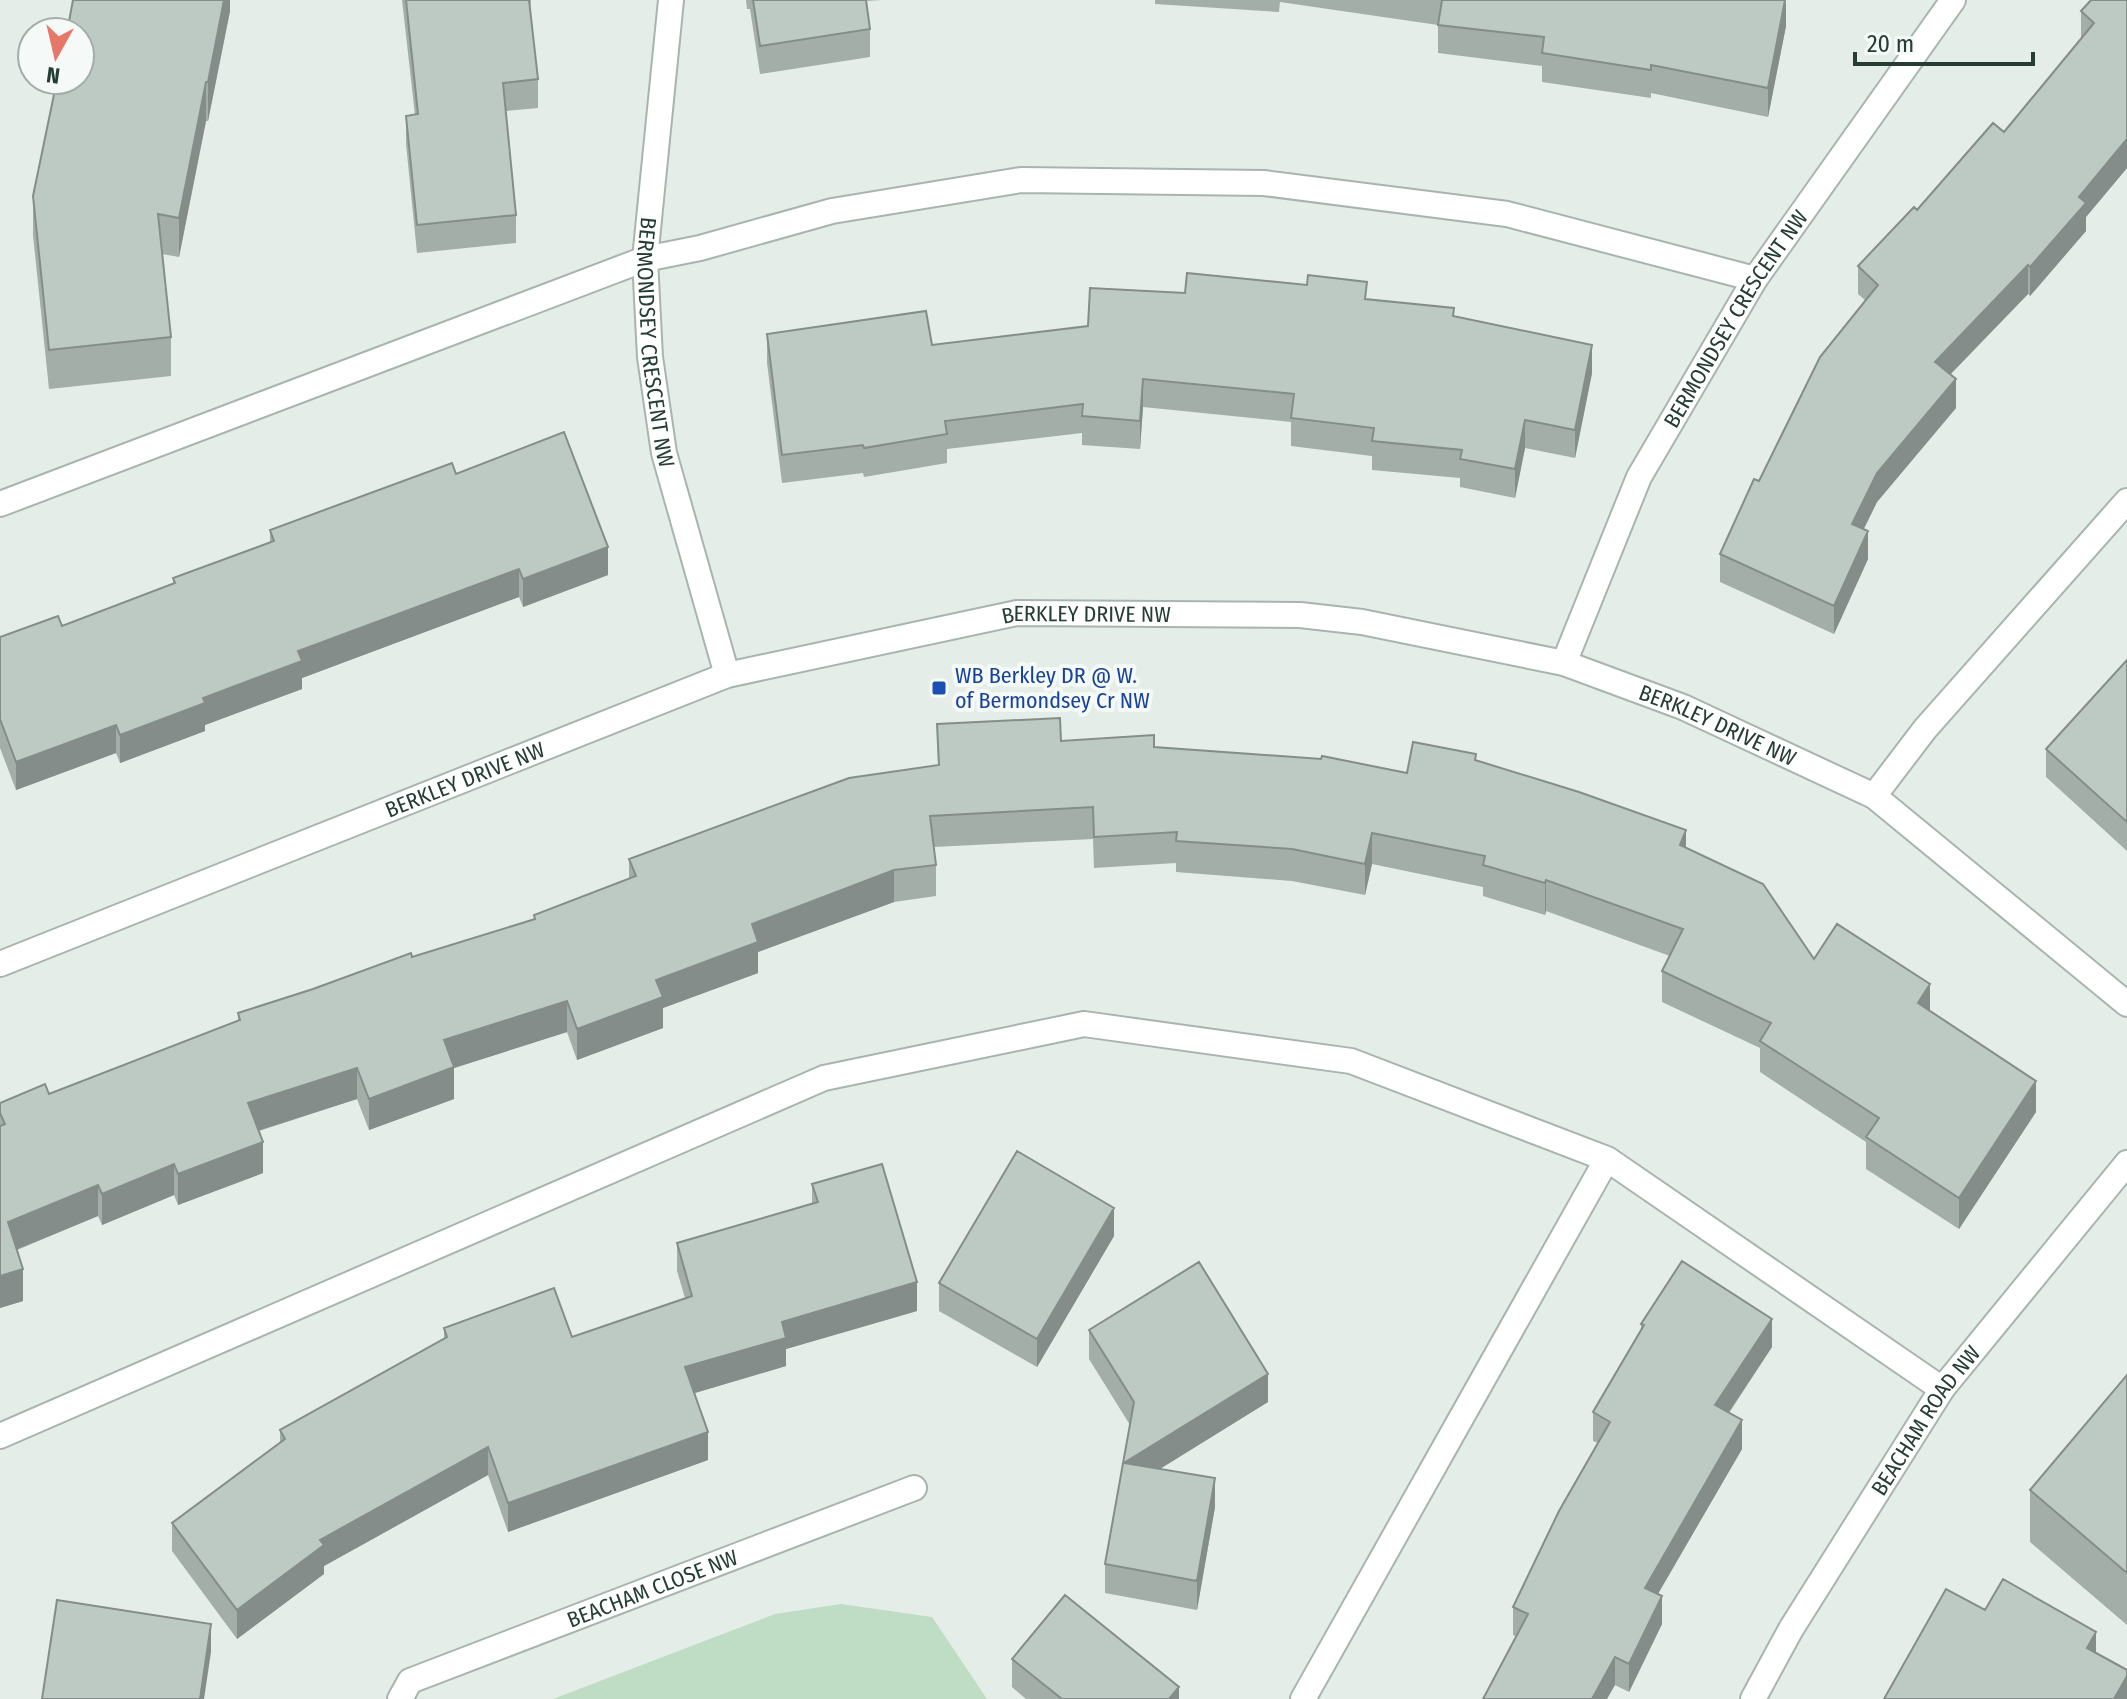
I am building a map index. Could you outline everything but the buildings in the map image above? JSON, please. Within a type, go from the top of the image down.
[{"type":"street","name":"BERMONDSEY CRESCENT NW","points":[[671,0],[645,259],[650,357],[664,453],[727,675]]},
{"type":"street","name":"BERMONDSEY CRESCENT NW","points":[[1564,663],[1639,477],[1755,279],[1953,0]]},
{"type":"street","points":[[0,504],[645,259],[700,248],[832,211],[1021,180],[1264,183],[1507,214],[1755,279]]},
{"type":"street","points":[[1874,796],[1925,729],[2127,501]]},
{"type":"street","name":"BERKLEY DRIVE NW","points":[[0,964],[727,675],[1017,613],[1300,615],[1362,622],[1564,663],[1683,707],[1874,796],[2127,1004]]},
{"type":"street","points":[[0,1436],[824,1078],[1084,1024],[1351,1061],[1607,1159],[1942,1389]]},
{"type":"street","points":[[1303,1699],[1607,1159]]},
{"type":"street","name":"BEACHAM ROAD NW","points":[[1753,1699],[1791,1629],[1942,1389],[2127,1163]]},
{"type":"street","name":"BEACHAM CLOSE NW","points":[[400,1699],[410,1681],[914,1488]]},
{"type":"green space","points":[[841,1604],[932,1617],[987,1699],[553,1699],[775,1614]]},
{"type":"place","name":"WB Berkley DR @ W. of Bermondsey Cr NW","points":[[939,688]]}]
